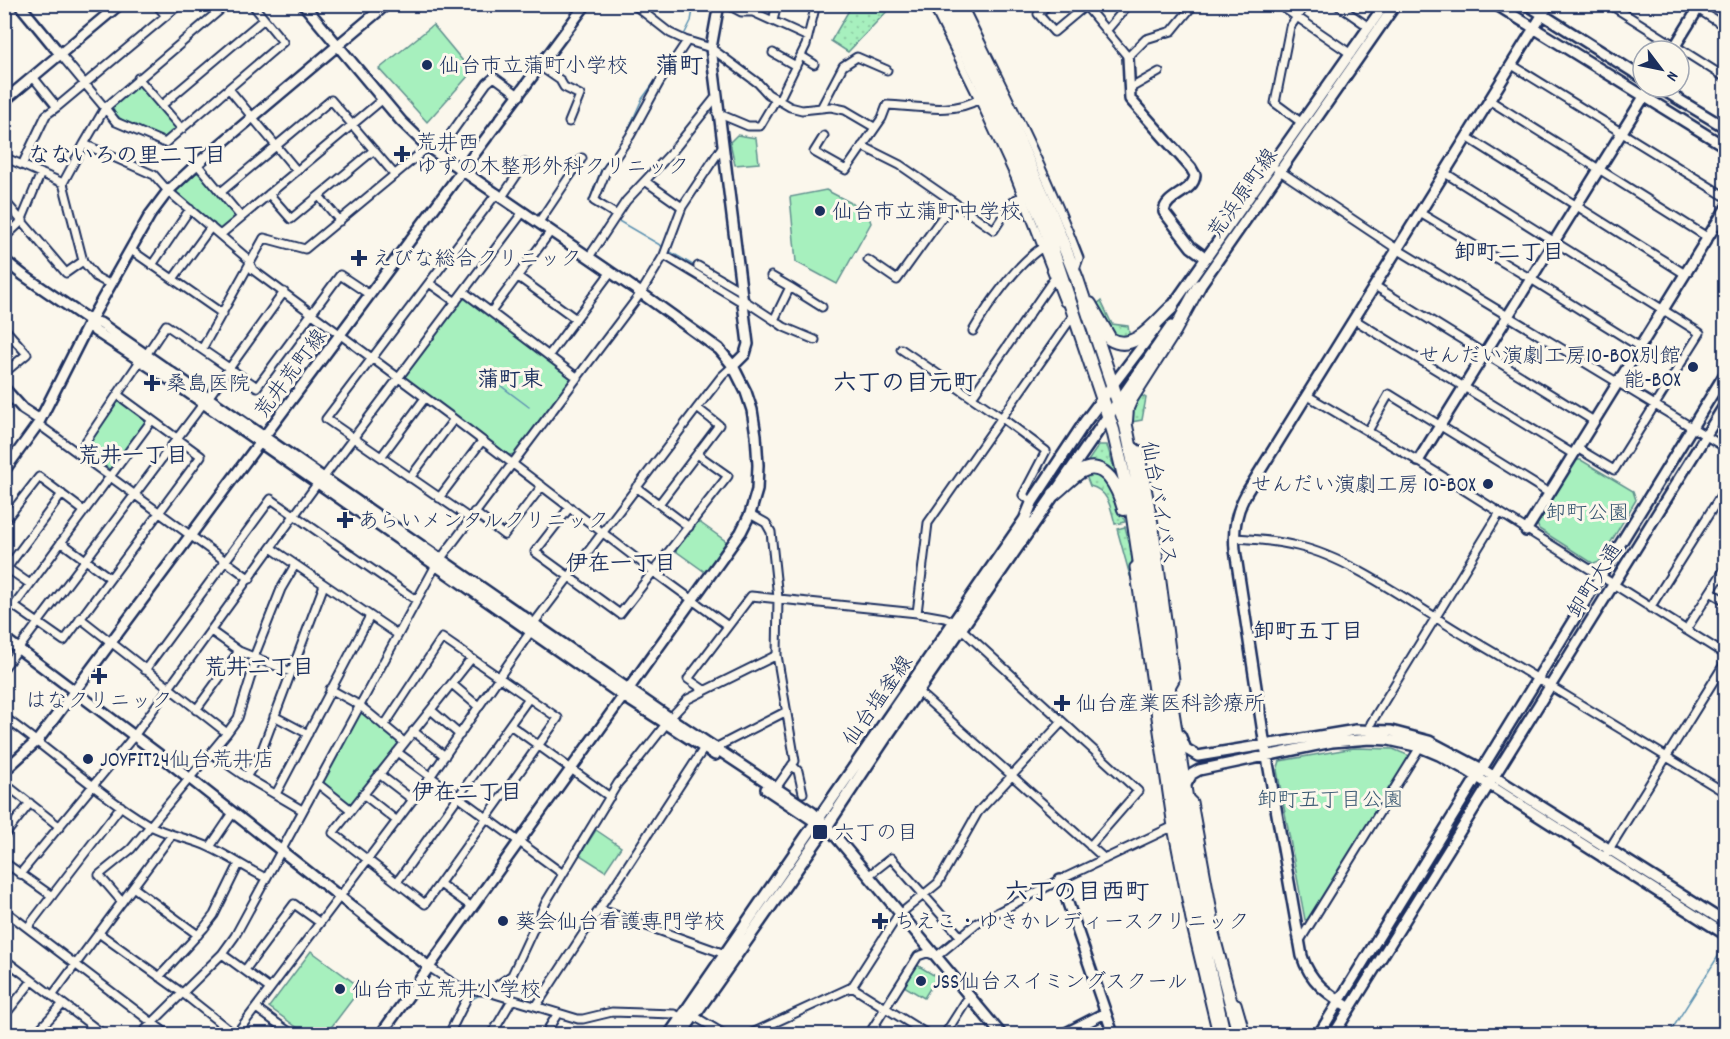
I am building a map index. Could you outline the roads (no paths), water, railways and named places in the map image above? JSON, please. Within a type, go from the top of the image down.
[{"type":"highway","name":"仙台バイパス","points":[[941,4],[983,88],[1042,219],[1109,415],[1132,510],[1176,826],[1224,1035]]},
{"type":"highway","name":"仙台バイパス","points":[[953,4],[999,97],[1050,210],[1076,276],[1126,426],[1144,513],[1169,694],[1201,890],[1239,1035]]},
{"type":"highway","points":[[1076,276],[1110,339],[1117,343],[1128,343],[1137,339],[1172,307]]},
{"type":"highway","points":[[1126,426],[1127,408],[1131,399],[1175,330],[1199,286]]},
{"type":"highway","points":[[1054,494],[1081,472],[1090,468],[1104,472],[1119,490],[1140,560]]},
{"type":"main road","name":"仙台塩釜線","points":[[681,1035],[957,625],[1025,519],[1032,502],[1112,386]]},
{"type":"main road","name":"仙台塩釜線","points":[[957,625],[1054,494],[1118,402]]},
{"type":"main road","name":"仙台塩釜線","points":[[670,1035],[725,954],[822,824]]},
{"type":"street","points":[[19,4],[116,122],[165,143],[283,42],[252,4]]},
{"type":"street","points":[[4,101],[120,4]]},
{"type":"street","points":[[156,4],[166,16]]},
{"type":"street","points":[[22,165],[46,115],[180,4]]},
{"type":"street","points":[[111,285],[96,277],[82,261],[63,183],[105,108],[227,4]]},
{"type":"street","points":[[303,4],[401,121],[433,150],[719,349],[733,366],[746,392],[756,435],[758,477],[750,514],[741,532],[381,1035]]},
{"type":"street","points":[[5,469],[39,422],[90,321],[150,215],[168,191],[387,4]]},
{"type":"street","name":"荒井荒町線","points":[[4,771],[38,740],[112,643],[520,96],[586,4]]},
{"type":"street","points":[[633,4],[676,36],[711,48],[790,107],[802,110],[821,108],[845,110],[874,127]]},
{"type":"street","points":[[100,934],[182,993],[235,1035],[413,800],[460,735],[532,627],[602,532],[722,376],[745,354],[748,348],[717,113],[711,48],[718,4]]},
{"type":"street","points":[[726,4],[741,12],[753,12],[808,37]]},
{"type":"street","points":[[773,21],[777,4]]},
{"type":"street","points":[[717,113],[748,126],[760,126],[801,56],[816,4]]},
{"type":"street","points":[[932,4],[1023,195],[1078,342],[1090,362]]},
{"type":"street","points":[[962,4],[1073,242],[1079,258],[1076,276]]},
{"type":"street","points":[[1049,4],[1038,14],[1054,32],[1086,6],[1128,57],[1130,99],[1195,178],[1192,184],[1166,204],[1164,212],[1191,247],[1206,258]]},
{"type":"street","points":[[1106,31],[1129,4]]},
{"type":"street","points":[[1128,57],[1146,39],[1172,31],[1194,4]]},
{"type":"street","points":[[1278,4],[1351,54]]},
{"type":"street","points":[[1302,123],[1275,104],[1290,27],[1306,4]]},
{"type":"street","points":[[1336,4],[1369,27]]},
{"type":"street","name":"荒浜原町線","points":[[1118,402],[1199,286],[1302,123],[1385,4]]},
{"type":"street","name":"荒浜原町線","points":[[1112,386],[1396,4]]},
{"type":"street","points":[[1495,4],[1631,89]]},
{"type":"street","points":[[1526,4],[1631,71]]},
{"type":"street","points":[[1350,1008],[1317,985],[1305,966],[1299,942],[1265,746],[1234,538],[1237,512],[1549,4]]},
{"type":"street","points":[[1609,4],[1661,39]]},
{"type":"street","points":[[1679,39],[1696,6],[1725,27]]},
{"type":"street","points":[[162,105],[264,19]]},
{"type":"street","points":[[615,217],[594,201],[596,193],[606,171],[630,136],[647,102],[686,41]]},
{"type":"street","points":[[773,53],[796,66]]},
{"type":"street","points":[[801,56],[814,64]]},
{"type":"street","points":[[821,108],[843,66],[856,57],[887,70]]},
{"type":"street","points":[[1691,58],[1725,78]]},
{"type":"street","points":[[1512,65],[1725,197]]},
{"type":"street","points":[[541,67],[560,80],[564,87],[580,95],[569,122]]},
{"type":"street","points":[[1128,89],[1159,72]]},
{"type":"street","points":[[33,77],[57,107]]},
{"type":"street","points":[[202,349],[264,238],[305,249],[396,175],[433,150],[494,77],[520,96]]},
{"type":"street","points":[[138,78],[182,129]]},
{"type":"street","points":[[229,89],[297,171]]},
{"type":"street","points":[[589,257],[626,201],[672,152],[716,97]]},
{"type":"street","points":[[220,234],[383,99]]},
{"type":"street","points":[[824,136],[814,152],[846,170],[882,118],[886,105],[944,108],[968,105],[979,99]]},
{"type":"street","points":[[1418,462],[1643,99]]},
{"type":"street","points":[[1647,99],[1725,147]]},
{"type":"street","points":[[1678,99],[1725,128]]},
{"type":"street","points":[[221,192],[331,100],[351,126],[396,175]]},
{"type":"street","points":[[1489,100],[1707,237]]},
{"type":"street","points":[[1467,137],[1685,274]]},
{"type":"street","points":[[84,144],[154,174],[168,191],[248,259],[253,270],[728,626]]},
{"type":"street","points":[[862,146],[900,165],[994,230],[1012,202],[1023,195]]},
{"type":"street","points":[[141,1035],[222,954],[235,936],[438,562],[641,293],[666,251],[682,207],[722,147]]},
{"type":"street","points":[[269,194],[291,219],[374,150]]},
{"type":"street","points":[[4,157],[63,183]]},
{"type":"street","points":[[539,222],[582,158]]},
{"type":"street","points":[[525,163],[429,283],[326,419],[439,498],[504,535],[542,486]]},
{"type":"street","points":[[197,164],[241,217]]},
{"type":"street","points":[[1275,169],[1397,249],[1725,448]]},
{"type":"street","points":[[1355,320],[1464,388],[1575,451],[1614,470],[1700,333],[1445,173]]},
{"type":"street","points":[[4,238],[22,220],[41,174]]},
{"type":"street","points":[[645,181],[682,207]]},
{"type":"street","points":[[319,196],[340,221]]},
{"type":"street","points":[[4,200],[66,273],[82,261]]},
{"type":"street","points":[[868,260],[897,280],[953,202]]},
{"type":"street","points":[[1526,531],[1725,208]]},
{"type":"street","points":[[152,265],[190,209]]},
{"type":"street","points":[[20,874],[134,736],[250,579],[294,514],[523,212]]},
{"type":"street","points":[[1420,213],[1640,347]]},
{"type":"street","points":[[173,279],[212,228]]},
{"type":"street","points":[[491,312],[551,231]]},
{"type":"street","points":[[973,331],[1000,292],[1035,252],[1043,247]]},
{"type":"street","points":[[131,250],[223,314]]},
{"type":"street","points":[[666,251],[742,297]]},
{"type":"street","points":[[4,260],[22,275],[90,321],[100,323],[143,358],[704,748],[822,824],[1002,1035]]},
{"type":"street","points":[[698,266],[784,327],[815,340]]},
{"type":"street","points":[[549,355],[610,273]]},
{"type":"street","points":[[78,453],[166,325],[257,387],[340,275],[370,296]]},
{"type":"street","points":[[517,276],[576,319]]},
{"type":"street","points":[[771,276],[822,307]]},
{"type":"street","points":[[972,397],[1055,277]]},
{"type":"street","points":[[429,283],[456,302]]},
{"type":"street","points":[[1375,286],[1594,421]]},
{"type":"street","points":[[774,320],[790,287]]},
{"type":"street","points":[[4,668],[206,401],[284,292]]},
{"type":"street","points":[[464,292],[578,378]]},
{"type":"street","points":[[917,613],[928,523],[1070,320]]},
{"type":"street","points":[[4,328],[27,354],[4,373]]},
{"type":"street","points":[[901,350],[972,397],[1046,451],[1023,495],[1032,502]]},
{"type":"street","points":[[1319,1035],[1725,372]]},
{"type":"street","points":[[4,388],[23,410],[78,453],[250,579]]},
{"type":"street","points":[[1368,430],[1389,394],[1549,494]]},
{"type":"street","points":[[118,395],[201,456],[64,641],[14,606],[152,420]]},
{"type":"street","points":[[1308,396],[1368,430],[1725,655]]},
{"type":"street","points":[[4,405],[12,398]]},
{"type":"street","points":[[381,458],[425,398]]},
{"type":"street","name":"卸町大通","points":[[1334,1035],[1725,404]]},
{"type":"street","points":[[659,504],[719,425],[697,408]]},
{"type":"street","points":[[410,478],[454,419]]},
{"type":"street","points":[[439,498],[482,441]]},
{"type":"street","points":[[570,507],[535,552],[620,614],[728,476],[697,453]]},
{"type":"street","points":[[4,522],[39,477],[84,511]]},
{"type":"street","points":[[636,487],[689,527]]},
{"type":"street","points":[[1650,608],[1725,487]]},
{"type":"street","points":[[30,585],[5,567],[62,494]]},
{"type":"street","points":[[144,670],[271,499],[416,600]]},
{"type":"street","points":[[750,514],[770,527],[778,598],[777,655],[795,760],[776,788]]},
{"type":"street","points":[[1370,734],[1371,723],[1499,514]]},
{"type":"street","points":[[1234,538],[1299,546],[1335,559],[1550,685],[1725,793]]},
{"type":"street","points":[[61,542],[110,578]]},
{"type":"street","points":[[271,548],[397,634]]},
{"type":"street","points":[[123,902],[99,874],[131,849],[238,717],[255,663],[254,657],[281,589],[295,565]]},
{"type":"street","points":[[1686,630],[1725,567]]},
{"type":"street","points":[[246,777],[260,755],[324,585]]},
{"type":"street","points":[[1710,592],[1725,601]]},
{"type":"street","points":[[704,690],[688,679],[751,596],[917,613],[945,618],[957,625],[1138,791],[1090,846]]},
{"type":"street","points":[[276,794],[370,616]]},
{"type":"street","points":[[80,618],[227,733]]},
{"type":"street","points":[[211,631],[239,651],[291,672]]},
{"type":"street","points":[[4,638],[134,736],[429,967],[453,983],[471,990],[488,992],[583,1019],[612,1012],[674,1014],[682,1018]]},
{"type":"street","points":[[384,726],[442,638],[471,658],[499,678],[558,718],[425,904],[333,833],[471,658]]},
{"type":"street","points":[[196,710],[239,651]]},
{"type":"street","points":[[488,992],[512,975],[546,902],[618,783],[668,721],[688,699],[777,655]]},
{"type":"street","points":[[1604,859],[1725,661]]},
{"type":"street","points":[[452,684],[479,707]]},
{"type":"street","points":[[914,688],[1105,859]]},
{"type":"street","points":[[330,689],[359,705],[404,742]]},
{"type":"street","points":[[1169,694],[1183,744],[1190,753],[1204,756],[1329,733],[1370,734],[1420,747],[1480,773]]},
{"type":"street","points":[[397,882],[529,698]]},
{"type":"street","points":[[430,710],[460,735]]},
{"type":"street","points":[[716,748],[785,712]]},
{"type":"street","points":[[274,716],[308,734]]},
{"type":"street","points":[[4,717],[38,740],[120,806],[150,826],[171,836],[210,847],[266,878]]},
{"type":"street","points":[[668,721],[716,748],[776,788],[822,824],[899,915]]},
{"type":"street","points":[[750,1035],[852,987],[899,915],[938,883],[978,812],[1062,722]]},
{"type":"street","points":[[510,725],[610,797]]},
{"type":"street","points":[[413,731],[445,756]]},
{"type":"street","points":[[1246,1035],[1222,958],[1193,802],[1184,791],[1192,774],[1199,770],[1370,734],[1391,731],[1429,741],[1480,773],[1604,859],[1725,935]]},
{"type":"street","points":[[1299,942],[1420,747]]},
{"type":"street","points":[[537,1005],[704,748]]},
{"type":"street","points":[[397,752],[563,874]]},
{"type":"street","points":[[211,753],[302,810]]},
{"type":"street","points":[[792,765],[798,771],[803,793]]},
{"type":"street","points":[[379,774],[413,800]]},
{"type":"street","points":[[1491,781],[1609,849],[1725,923]]},
{"type":"street","points":[[4,783],[60,827]]},
{"type":"street","points":[[317,783],[351,810]]},
{"type":"street","points":[[363,794],[398,820]]},
{"type":"street","points":[[4,836],[30,803]]},
{"type":"street","points":[[28,927],[120,806]]},
{"type":"street","points":[[210,847],[233,813]]},
{"type":"street","points":[[869,1035],[918,956],[932,954],[977,923],[1060,880],[1176,826],[1192,930],[1217,1035]]},
{"type":"street","points":[[52,996],[171,836]]},
{"type":"street","points":[[868,876],[891,858],[960,936]]},
{"type":"street","points":[[4,862],[52,896]]},
{"type":"street","points":[[159,977],[214,915],[239,864]]},
{"type":"street","points":[[1060,880],[1113,1035]]},
{"type":"street","points":[[440,884],[472,907]]},
{"type":"street","points":[[134,887],[198,935]]},
{"type":"street","points":[[245,970],[294,904],[320,922]]},
{"type":"street","points":[[599,909],[725,954]]},
{"type":"street","points":[[4,910],[167,1035]]},
{"type":"street","points":[[222,954],[270,989]]},
{"type":"street","points":[[932,954],[994,1035]]},
{"type":"street","points":[[4,959],[103,1035]]},
{"type":"street","points":[[4,1016],[32,981]]},
{"type":"street","points":[[852,987],[927,1035]]},
{"type":"street","points":[[449,1035],[471,990]]},
{"type":"street","points":[[492,1035],[512,1000]]},
{"type":"street","points":[[945,1035],[966,1001]]},
{"type":"street","points":[[35,1035],[62,1005]]},
{"type":"street","points":[[256,1008],[292,1035]]},
{"type":"street","points":[[545,1035],[558,1013]]},
{"type":"street","points":[[1064,1035],[1105,1013]]},
{"type":"street","points":[[694,1016],[724,1035]]},
{"type":"street","points":[[89,1035],[96,1029]]},
{"type":"waterway","points":[[683,37],[691,21],[694,4]]},
{"type":"waterway","points":[[676,51],[681,42]]},
{"type":"waterway","points":[[591,202],[589,201],[601,170],[625,137],[642,99],[674,55]]},
{"type":"waterway","points":[[600,208],[613,218]]},
{"type":"waterway","points":[[617,220],[665,248]]},
{"type":"waterway","points":[[669,251],[696,267]]},
{"type":"waterway","points":[[720,283],[735,293]]},
{"type":"waterway","points":[[501,386],[529,407]]},
{"type":"waterway","points":[[11,402],[19,412],[32,421]]},
{"type":"waterway","points":[[680,713],[684,708]]},
{"type":"waterway","points":[[1669,1034],[1724,947]]},
{"type":"waterway","points":[[470,1000],[480,995]]},
{"type":"place","name":"仙台市立蒲町小学校","points":[[427,65]]},
{"type":"place","name":"荒井西 ゆずの木整形外科クリニック","points":[[402,154]]},
{"type":"place","name":"仙台市立蒲町中学校","points":[[820,211]]},
{"type":"place","name":"えびな総合クリニック","points":[[359,258]]},
{"type":"place","name":"せんだい演劇工房10-BOX別館 能-BOX","points":[[1693,367]]},
{"type":"place","name":"桑島医院","points":[[152,383]]},
{"type":"place","name":"せんだい演劇工房 10-BOX","points":[[1488,484]]},
{"type":"place","name":"あらいメンタルクリニック","points":[[345,520]]},
{"type":"place","name":"はなクリニック","points":[[99,676]]},
{"type":"place","name":"仙台産業医科診療所","points":[[1062,703]]},
{"type":"place","name":"JOYFIT24仙台荒井店","points":[[88,759]]},
{"type":"place","name":"六丁の目","points":[[820,832]]},
{"type":"place","name":"葵会仙台看護専門学校","points":[[503,921]]},
{"type":"place","name":"ちえこ・ゆきかレディースクリニック","points":[[880,921]]},
{"type":"place","name":"JSS仙台スイミングスクール","points":[[921,981]]},
{"type":"place","name":"仙台市立荒井小学校","points":[[340,989]]},
{"type":"district","name":"蒲町","points":[[679,65]]},
{"type":"district","name":"なないろの里二丁目","points":[[127,154]]},
{"type":"district","name":"卸町二丁目","points":[[1509,251]]},
{"type":"district","name":"蒲町東","points":[[510,378]]},
{"type":"district","name":"六丁の目元町","points":[[905,382]]},
{"type":"district","name":"荒井一丁目","points":[[133,454]]},
{"type":"district","name":"伊在一丁目","points":[[621,562]]},
{"type":"district","name":"卸町五丁目","points":[[1308,630]]},
{"type":"district","name":"荒井二丁目","points":[[259,666]]},
{"type":"district","name":"伊在二丁目","points":[[467,791]]},
{"type":"district","name":"六丁の目西町","points":[[1077,891]]},
{"type":"park label","name":"卸町公園","points":[[1587,512]]},
{"type":"park label","name":"卸町五丁目公園","points":[[1330,799]]}]
